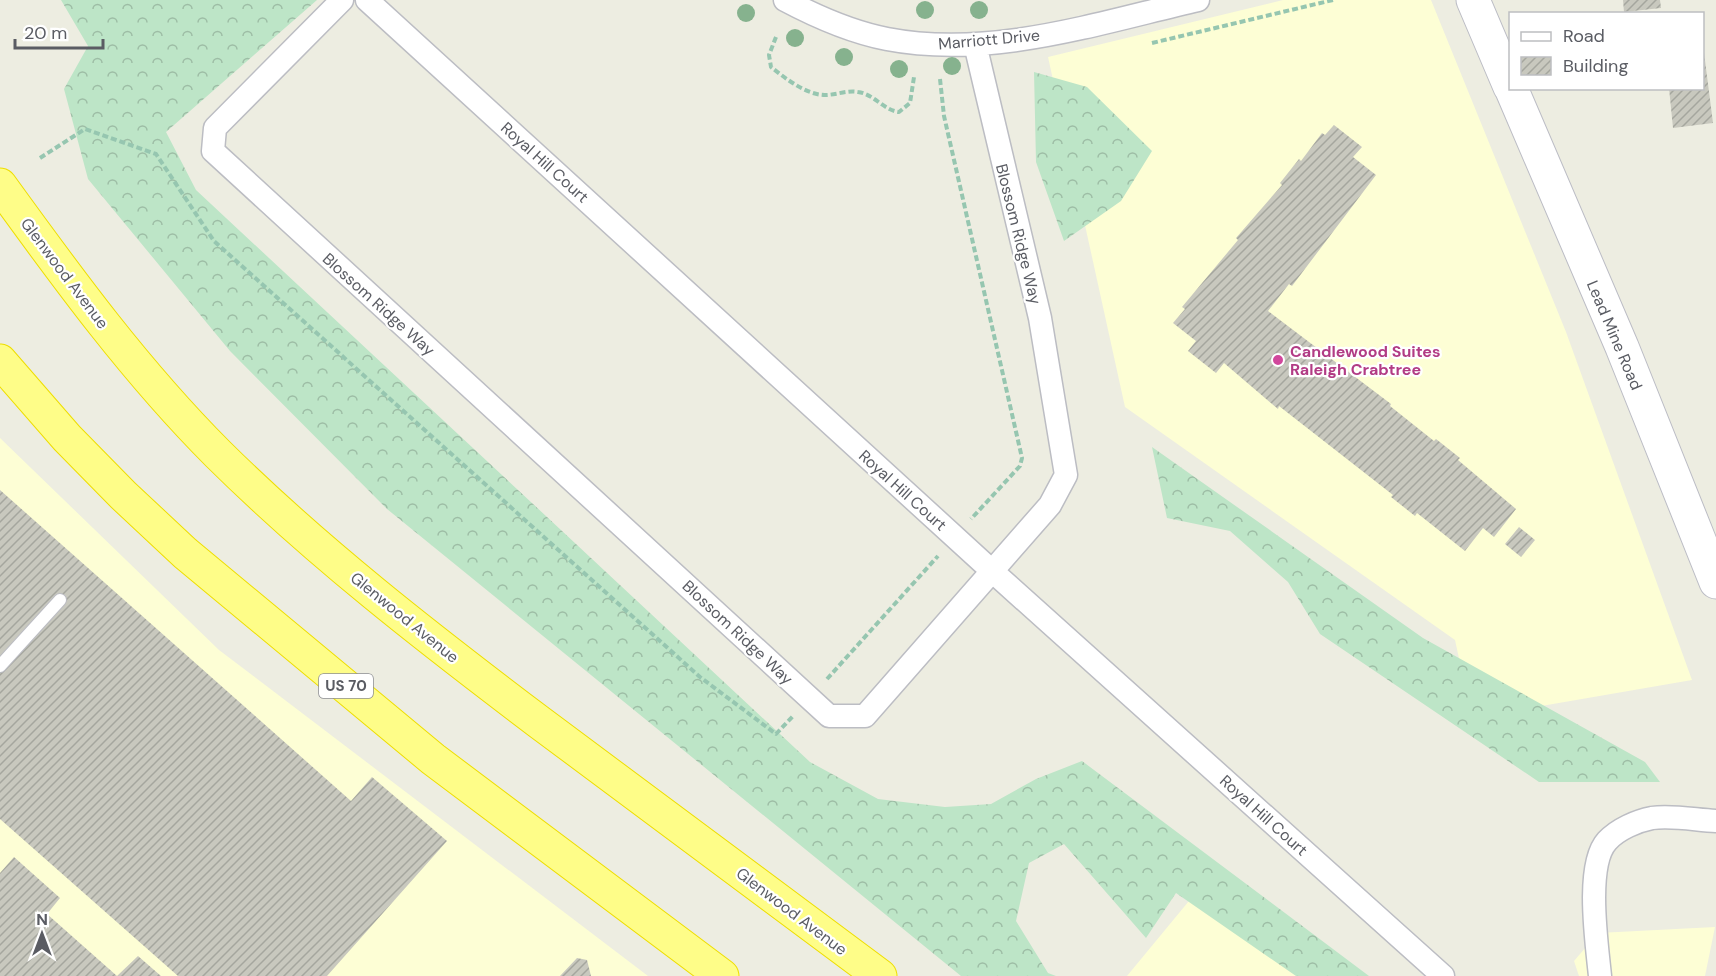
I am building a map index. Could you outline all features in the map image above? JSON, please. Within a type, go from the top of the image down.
[{"type":"highway","name":"Glenwood Avenue","points":[[0,185],[90,308],[147,377],[218,454],[314,542],[418,630],[880,976]]},
{"type":"highway","name":"US 70","points":[[0,361],[75,446],[185,553],[433,759],[723,976]]},
{"type":"main road","name":"Lead Mine Road","points":[[1473,0],[1509,83]]},
{"type":"main road","name":"Lead Mine Road","points":[[1512,90],[1622,347],[1716,582]]},
{"type":"street","name":"Blossom Ridge Way","points":[[342,0],[215,128],[213,151],[829,716],[865,716],[1050,505],[1066,475],[1040,318],[975,44]]},
{"type":"street","name":"Royal Hill Court","points":[[367,0],[992,571],[1443,976]]},
{"type":"street","name":"Marriott Drive","points":[[784,0],[830,22],[885,39],[929,45],[975,44],[1047,34],[1198,0]]},
{"type":"street","points":[[1600,976],[1594,889],[1599,860],[1606,842],[1623,828],[1652,818],[1716,821]]},
{"type":"lane","points":[[0,666],[60,600]]},
{"type":"path","points":[[1152,43],[1332,0]]},
{"type":"path","points":[[776,37],[769,55],[771,67],[787,79],[818,94],[858,92],[877,99],[892,111],[899,112],[910,103],[914,77]]},
{"type":"path","points":[[940,79],[944,116],[1022,458],[1020,466],[966,524]]},
{"type":"path","points":[[40,158],[84,129],[156,154],[214,242],[700,677],[776,735],[799,709]]},
{"type":"path","points":[[820,686],[945,548]]},
{"type":"shaded area","points":[[1283,0],[1431,0],[1566,332],[1692,680],[1472,718],[1455,640],[1125,407],[1048,57]]},
{"type":"shaded area","points":[[0,438],[219,650],[648,976],[0,976]]},
{"type":"shaded area","points":[[1203,884],[1313,976],[1127,976]]},
{"type":"shaded area","points":[[1715,927],[1705,976],[1579,976],[1574,961],[1598,933]]},
{"type":"green space","points":[[61,0],[317,0],[166,132],[196,190],[810,762],[878,799],[945,807],[991,804],[1036,779],[1082,761],[1369,976],[1296,976],[1176,893],[1146,938],[1064,844],[1029,863],[1016,921],[1048,973],[1056,976],[961,976],[387,509],[230,351],[88,179],[64,89],[88,46]]},
{"type":"green space","points":[[1034,72],[1087,87],[1152,151],[1121,201],[1064,241],[1036,162]]},
{"type":"green space","points":[[1152,447],[1423,638],[1645,762],[1660,782],[1539,782],[1320,634],[1288,582],[1230,531],[1167,518]]},
{"type":"building","points":[[1623,0],[1660,0],[1661,8],[1624,12]]},
{"type":"building","points":[[1704,53],[1713,123],[1673,128],[1669,90],[1704,90]]},
{"type":"building","points":[[1334,125],[1362,147],[1353,157],[1376,175],[1292,286],[1289,284],[1268,311],[1391,404],[1390,406],[1434,441],[1436,439],[1460,458],[1458,460],[1516,509],[1494,537],[1483,528],[1465,551],[1417,513],[1415,516],[1391,497],[1393,495],[1279,406],[1278,409],[1224,363],[1216,373],[1188,351],[1196,341],[1173,323],[1185,309],[1182,307],[1238,240],[1236,238],[1282,185],[1280,183],[1299,159],[1301,161],[1322,133],[1325,135]]},
{"type":"building","points":[[0,490],[351,801],[372,777],[447,841],[327,976],[178,976],[0,819]]},
{"type":"building","points":[[1519,527],[1535,540],[1521,557],[1505,544]]},
{"type":"building","points":[[14,857],[60,898],[47,914],[117,976],[0,976],[0,873]]},
{"type":"building","points":[[138,956],[161,976],[117,976]]},
{"type":"building","points":[[577,958],[587,960],[591,976],[560,976]]},
{"type":"place","name":"Candlewood Suites Raleigh Crabtree","points":[[1278,360]]}]
